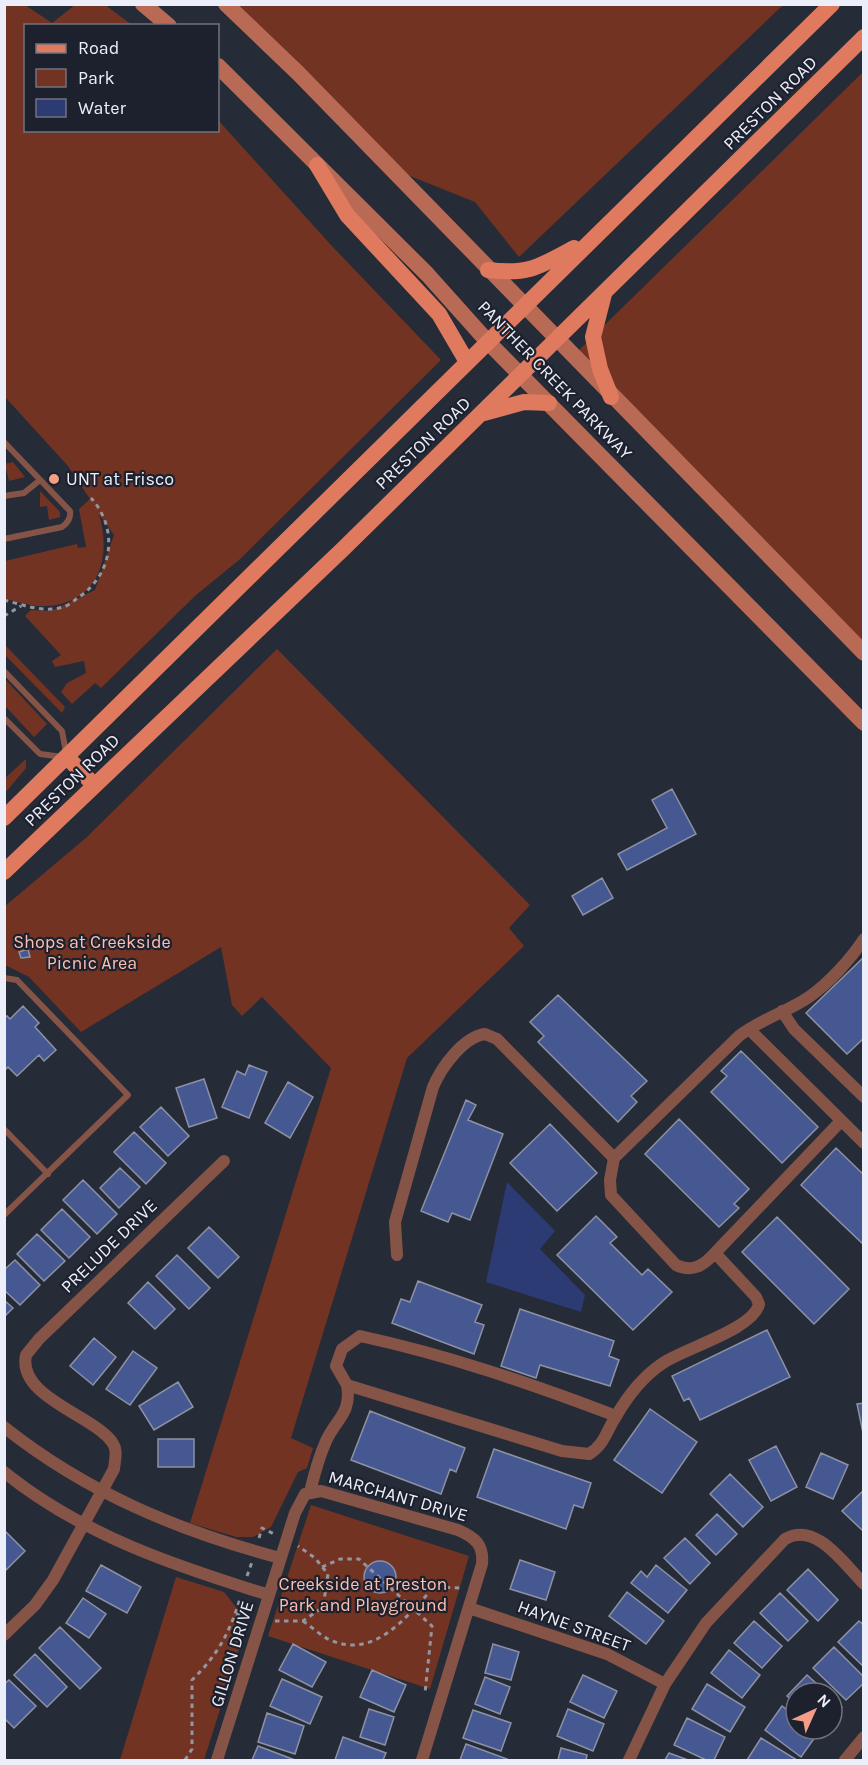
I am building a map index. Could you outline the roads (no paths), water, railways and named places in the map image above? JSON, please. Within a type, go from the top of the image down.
[{"type":"main road","points":[[143,4],[167,24]]},
{"type":"main road","name":"PANTHER CREEK PARKWAY","points":[[226,4],[298,73],[611,397],[864,653]]},
{"type":"main road","name":"PRESTON ROAD","points":[[4,818],[207,622],[487,341],[832,4]]},
{"type":"main road","name":"PRESTON ROAD","points":[[4,872],[480,415],[864,37]]},
{"type":"main road","name":"PANTHER CREEK PARKWAY","points":[[219,67],[427,274],[487,341],[864,723]]},
{"type":"main road","points":[[317,165],[347,215],[439,314],[467,362]]},
{"type":"main road","points":[[488,270],[515,273],[529,270],[593,237]]},
{"type":"main road","points":[[605,292],[593,337],[600,369],[611,397]]},
{"type":"main road","points":[[480,415],[517,403],[549,403]]},
{"type":"main road","points":[[67,757],[94,785]]},
{"type":"street","points":[[841,1120],[700,1267],[689,1269],[676,1265],[611,1195],[610,1180],[614,1158],[748,1029],[809,996],[852,955],[864,939]]},
{"type":"street","points":[[782,1011],[794,1029],[864,1097]]},
{"type":"street","points":[[748,1029],[864,1143]]},
{"type":"street","points":[[397,1255],[395,1222],[433,1088],[444,1067],[479,1035],[485,1034],[497,1039],[614,1158]]},
{"type":"street","name":"PRELUDE DRIVE","points":[[101,1492],[114,1469],[116,1453],[112,1442],[38,1386],[27,1373],[25,1361],[33,1345],[224,1161]]},
{"type":"street","points":[[615,1416],[505,1376],[412,1347],[360,1336],[342,1349],[336,1366],[347,1385],[579,1455],[589,1454],[602,1444],[615,1416],[646,1375],[684,1351],[746,1323],[756,1313],[758,1298],[715,1253]]},
{"type":"street","name":"MARCHANT DRIVE","points":[[280,1558],[299,1501],[310,1492],[322,1451],[346,1408],[349,1400],[347,1385]]},
{"type":"street","points":[[4,1428],[39,1455],[101,1492],[172,1525],[280,1558]]},
{"type":"street","points":[[4,1472],[28,1491],[84,1525],[158,1558],[269,1595]]},
{"type":"street","points":[[4,1635],[35,1605],[84,1525],[101,1492]]},
{"type":"street","name":"MARCHANT DRIVE","points":[[310,1492],[330,1492],[458,1530],[474,1538],[481,1548],[482,1558],[469,1608]]},
{"type":"street","points":[[629,1761],[665,1684],[719,1607],[785,1539],[803,1533],[823,1543],[864,1584]]},
{"type":"street","name":"GILLON DRIVE","points":[[217,1761],[280,1558]]},
{"type":"street","points":[[422,1761],[469,1608]]},
{"type":"street","name":"HAYNE STREET","points":[[469,1608],[607,1654],[665,1684]]},
{"type":"street","points":[[844,1761],[864,1737]]},
{"type":"lane","points":[[4,442],[70,510],[67,524],[4,539]]},
{"type":"lane","points":[[4,496],[24,493],[40,480]]},
{"type":"lane","points":[[4,671],[62,731],[67,757],[40,754],[4,718]]},
{"type":"lane","points":[[4,978],[17,980],[128,1095],[4,1215]]},
{"type":"lane","points":[[4,1129],[48,1174]]},
{"type":"water","points":[[507,1182],[555,1231],[540,1249],[585,1295],[581,1312],[486,1282]]},
{"type":"place","name":"UNT at Frisco","points":[[54,479]]},
{"type":"park label","name":"Shops at Creekside Picnic Area","points":[[92,952]]},
{"type":"park label","name":"Creekside at Preston Park and Playground","points":[[363,1594]]}]
